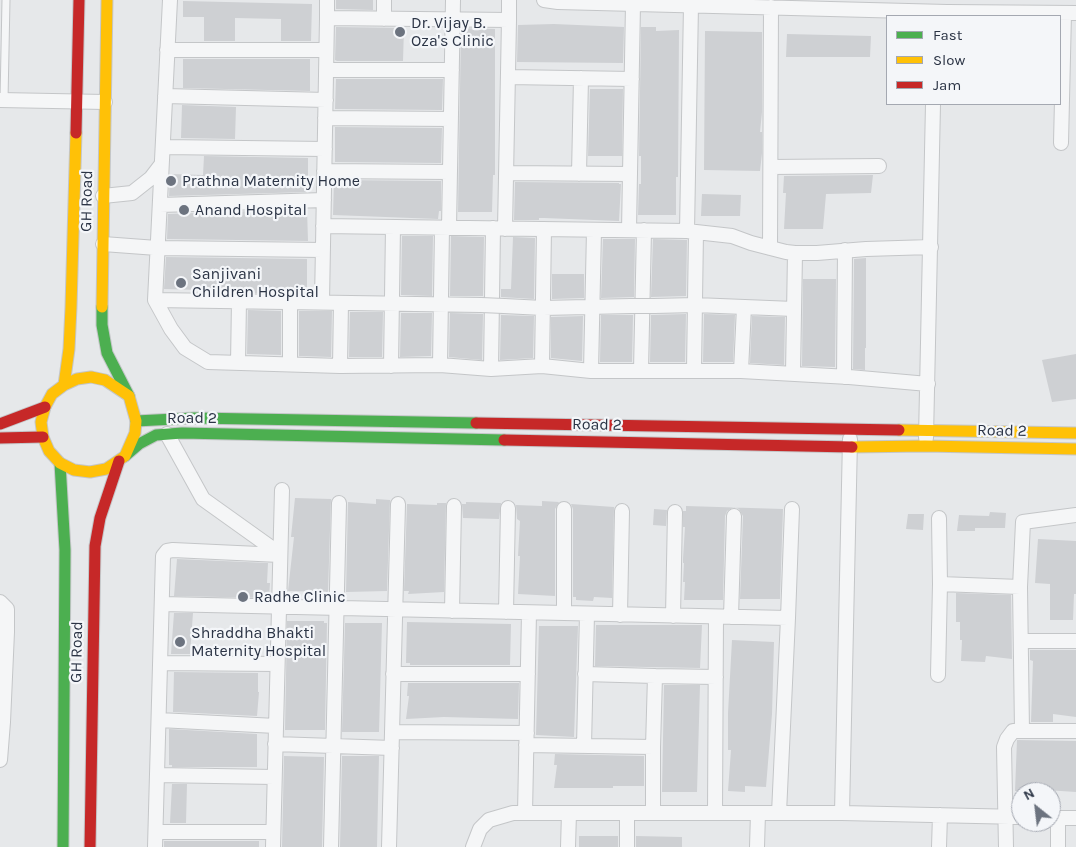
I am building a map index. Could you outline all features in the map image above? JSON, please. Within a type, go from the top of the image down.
[{"type":"street","name":"GH Road","points":[[64,385],[69,349],[71,307],[79,0]]},
{"type":"street","name":"GH Road","points":[[107,0],[102,325],[107,353],[129,396]]},
{"type":"street","points":[[170,0],[155,300],[171,329],[185,348],[208,362],[340,366],[440,365],[491,370],[542,366],[591,371],[742,371],[928,384]]},
{"type":"street","points":[[322,302],[328,0]]},
{"type":"street","points":[[384,0],[384,19]]},
{"type":"street","points":[[440,365],[441,304],[450,172],[453,0]]},
{"type":"street","points":[[491,370],[499,229],[506,173],[509,0]]},
{"type":"street","points":[[544,0],[633,4],[777,5],[1070,13],[1061,143]]},
{"type":"street","points":[[629,230],[633,4]]},
{"type":"street","points":[[694,370],[695,305],[691,231],[696,4]]},
{"type":"street","points":[[770,248],[777,5]]},
{"type":"street","points":[[327,18],[509,20]]},
{"type":"street","points":[[167,50],[326,50]]},
{"type":"street","points":[[326,70],[452,70]]},
{"type":"street","points":[[508,77],[632,79]]},
{"type":"street","points":[[579,174],[581,78]]},
{"type":"street","points":[[165,96],[326,100]]},
{"type":"street","points":[[2,100],[105,102]]},
{"type":"street","points":[[925,446],[927,430],[933,105]]},
{"type":"street","points":[[325,118],[451,119]]},
{"type":"street","points":[[162,147],[325,149]]},
{"type":"street","points":[[103,196],[132,193],[162,165]]},
{"type":"street","points":[[771,167],[879,166]]},
{"type":"street","points":[[324,171],[450,172]]},
{"type":"street","points":[[506,173],[630,174]]},
{"type":"street","points":[[160,205],[324,200]]},
{"type":"street","points":[[323,226],[691,231],[732,236],[751,244],[795,253],[931,247]]},
{"type":"street","points":[[391,366],[393,227]]},
{"type":"street","points":[[542,366],[544,229]]},
{"type":"street","points":[[591,371],[594,230]]},
{"type":"street","points":[[641,370],[644,230]]},
{"type":"street","points":[[102,244],[157,248],[323,250]]},
{"type":"street","points":[[844,377],[845,250]]},
{"type":"street","points":[[792,373],[795,253]]},
{"type":"street","points":[[155,300],[441,304],[543,308],[695,305],[794,309]]},
{"type":"street","points":[[238,363],[239,301]]},
{"type":"street","points":[[290,302],[290,364]]},
{"type":"street","points":[[340,366],[341,302]]},
{"type":"street","points":[[742,371],[744,307]]},
{"type":"street","points":[[77,379],[105,380],[129,396],[136,420],[132,445],[122,458],[106,469],[90,472],[74,470],[60,463],[49,451],[43,437],[41,422],[44,408],[52,394],[64,385],[77,379]]},
{"type":"street","points":[[0,424],[44,408]]},
{"type":"street","name":"Road 2","points":[[136,420],[204,418],[850,430],[1076,432]]},
{"type":"street","points":[[842,813],[850,430]]},
{"type":"street","points":[[167,434],[203,499],[280,555]]},
{"type":"street","name":"Road 2","points":[[122,458],[139,444],[156,435],[167,434],[849,447],[925,446],[1076,449]]},
{"type":"street","points":[[0,438],[43,437]]},
{"type":"street","name":"GH Road","points":[[90,847],[95,546],[100,518],[122,458]]},
{"type":"street","name":"GH Road","points":[[60,463],[65,550],[62,847]]},
{"type":"street","points":[[272,847],[282,490]]},
{"type":"street","points":[[331,847],[339,503]]},
{"type":"street","points":[[389,847],[398,504]]},
{"type":"street","points":[[452,611],[454,506]]},
{"type":"street","points":[[506,612],[508,508]]},
{"type":"street","points":[[564,509],[564,613]]},
{"type":"street","points":[[779,813],[792,509]]},
{"type":"street","points":[[620,615],[622,512]]},
{"type":"street","points":[[673,616],[675,512]]},
{"type":"street","points":[[1022,730],[1020,587],[1023,522],[1076,515]]},
{"type":"street","points":[[731,617],[734,516]]},
{"type":"street","points":[[938,675],[939,518]]},
{"type":"street","points":[[155,847],[163,556],[167,551],[280,555]]},
{"type":"street","points":[[940,584],[1020,587]]},
{"type":"street","points":[[0,602],[7,609],[0,760]]},
{"type":"street","points":[[162,604],[788,618]]},
{"type":"street","points":[[525,813],[529,613]]},
{"type":"street","points":[[584,746],[586,614]]},
{"type":"street","points":[[715,813],[716,617]]},
{"type":"street","points":[[1021,640],[1076,641]]},
{"type":"street","points":[[160,663],[278,664]]},
{"type":"street","points":[[393,674],[528,674]]},
{"type":"street","points":[[585,674],[716,677]]},
{"type":"street","points":[[652,813],[654,676]]},
{"type":"street","points":[[159,720],[276,726]]},
{"type":"street","points":[[1006,847],[1004,747],[1007,738],[1013,731],[1022,730],[1076,731]]},
{"type":"street","points":[[392,732],[527,739],[584,746],[653,747]]},
{"type":"street","points":[[275,744],[392,748]]},
{"type":"street","points":[[157,775],[274,777]]},
{"type":"street","points":[[473,847],[480,829],[489,820],[513,813],[842,813],[1011,817]]},
{"type":"street","points":[[568,847],[569,813]]},
{"type":"street","points":[[627,813],[627,847]]},
{"type":"street","points":[[757,847],[758,813]]},
{"type":"street","points":[[938,847],[940,815]]},
{"type":"street","points":[[1061,818],[1076,818]]},
{"type":"street","points":[[156,832],[273,832]]},
{"type":"street","points":[[1056,832],[1058,847]]},
{"type":"lane","points":[[2,100],[6,0]]},
{"type":"building","points":[[336,0],[373,0],[373,10],[336,9]]},
{"type":"building","points":[[183,1],[312,4],[311,41],[281,41],[281,19],[235,18],[235,41],[204,41],[204,17],[183,17]]},
{"type":"building","points":[[554,24],[624,27],[623,63],[517,62],[518,25]]},
{"type":"building","points":[[336,27],[404,28],[403,61],[335,60]]},
{"type":"building","points":[[641,27],[656,27],[656,31],[679,30],[676,215],[638,215],[639,184],[641,184],[641,156],[639,156]]},
{"type":"building","points":[[461,28],[495,29],[495,175],[493,175],[492,212],[458,212]]},
{"type":"building","points":[[705,31],[762,32],[762,112],[760,132],[762,132],[762,153],[760,171],[704,170]]},
{"type":"building","points":[[787,34],[871,36],[870,57],[786,57]]},
{"type":"building","points":[[183,59],[310,59],[310,91],[183,88]]},
{"type":"building","points":[[336,79],[443,79],[442,110],[335,109]]},
{"type":"building","points":[[590,89],[623,89],[622,156],[588,156]]},
{"type":"building","points":[[182,105],[236,107],[235,139],[181,138]]},
{"type":"building","points":[[335,127],[442,128],[441,163],[335,162]]},
{"type":"building","points":[[204,156],[308,158],[308,192],[169,196],[170,174],[203,175]]},
{"type":"building","points":[[873,175],[871,193],[826,194],[823,229],[784,229],[786,193],[783,193],[784,176]]},
{"type":"building","points":[[334,180],[441,181],[441,211],[439,211],[438,219],[333,215]]},
{"type":"building","points":[[515,182],[619,183],[621,184],[619,221],[544,218],[539,218],[539,220],[514,220]]},
{"type":"building","points":[[702,194],[741,195],[740,216],[701,216]]},
{"type":"building","points":[[307,209],[308,241],[167,239],[168,214]]},
{"type":"building","points":[[402,236],[433,236],[432,296],[401,295]]},
{"type":"building","points":[[451,236],[484,237],[483,296],[450,296]]},
{"type":"building","points":[[513,237],[535,238],[534,299],[501,297],[501,289],[511,289]]},
{"type":"building","points":[[603,239],[635,239],[634,297],[601,298]]},
{"type":"building","points":[[653,239],[687,240],[686,296],[651,297]]},
{"type":"building","points":[[166,257],[307,259],[307,294],[201,292],[201,290],[164,289]]},
{"type":"building","points":[[866,258],[865,370],[853,369],[854,259]]},
{"type":"building","points":[[552,274],[584,274],[584,298],[552,299]]},
{"type":"building","points":[[803,279],[836,279],[835,367],[802,366]]},
{"type":"building","points":[[248,310],[281,311],[281,355],[247,354]]},
{"type":"building","points":[[299,311],[332,311],[331,357],[299,356]]},
{"type":"building","points":[[350,312],[383,312],[382,357],[349,357]]},
{"type":"building","points":[[401,313],[432,313],[431,356],[400,357]]},
{"type":"building","points":[[450,313],[483,314],[482,360],[449,357]]},
{"type":"building","points":[[686,314],[685,362],[650,362],[651,315]]},
{"type":"building","points":[[704,314],[735,315],[733,362],[703,362]]},
{"type":"building","points":[[501,315],[534,316],[533,358],[500,360]]},
{"type":"building","points":[[601,315],[633,315],[632,362],[600,362]]},
{"type":"building","points":[[583,316],[582,361],[551,358],[551,317]]},
{"type":"building","points":[[752,316],[785,317],[784,365],[750,363]]},
{"type":"building","points":[[1076,354],[1076,399],[1052,402],[1042,360]]},
{"type":"building","points":[[295,498],[331,499],[328,592],[288,591],[294,537],[291,537]]},
{"type":"building","points":[[376,499],[390,500],[387,591],[346,592],[348,502],[376,504]]},
{"type":"building","points":[[542,501],[559,502],[555,509],[555,596],[518,594],[520,521],[517,519],[516,505],[542,506]]},
{"type":"building","points":[[466,502],[501,503],[499,519],[463,518],[462,504],[466,504]]},
{"type":"building","points":[[437,503],[446,503],[444,592],[408,594],[409,591],[404,591],[407,504],[437,505]]},
{"type":"building","points":[[571,504],[614,507],[612,598],[594,597],[593,601],[576,600],[576,597],[573,597],[573,509]]},
{"type":"building","points":[[686,506],[733,507],[727,511],[725,516],[723,600],[684,600],[683,559],[685,527],[683,527],[683,511],[686,511]]},
{"type":"building","points":[[735,508],[783,509],[780,599],[740,599],[743,516],[739,509]]},
{"type":"building","points":[[654,509],[667,510],[666,526],[653,525]]},
{"type":"building","points":[[990,512],[1006,513],[1005,528],[975,528],[975,531],[957,531],[959,515],[989,516]]},
{"type":"building","points":[[908,514],[924,514],[923,530],[906,529]]},
{"type":"building","points":[[1038,539],[1076,541],[1076,594],[1074,594],[1073,620],[1050,620],[1050,584],[1035,583]]},
{"type":"building","points":[[177,559],[268,563],[267,583],[270,583],[269,598],[174,596]]},
{"type":"building","points":[[956,593],[1011,595],[1012,659],[986,656],[985,662],[961,661],[962,640],[960,640],[960,622],[956,622]]},
{"type":"building","points":[[174,613],[193,613],[190,654],[171,654]]},
{"type":"building","points":[[287,621],[324,621],[324,623],[327,623],[325,730],[285,730]]},
{"type":"building","points":[[407,622],[511,624],[510,665],[410,665],[410,663],[406,663]]},
{"type":"building","points":[[345,623],[382,623],[379,732],[342,732]]},
{"type":"building","points":[[596,625],[702,625],[700,668],[595,666]]},
{"type":"building","points":[[539,626],[578,626],[574,737],[536,735]]},
{"type":"building","points":[[732,640],[774,642],[772,714],[766,787],[745,786],[745,792],[728,791],[731,750],[728,750],[728,713]]},
{"type":"building","points":[[1030,650],[1076,650],[1076,717],[1053,714],[1053,722],[1031,722],[1033,661],[1030,660]]},
{"type":"building","points":[[174,672],[258,673],[257,716],[173,712]]},
{"type":"building","points":[[408,683],[519,683],[518,719],[444,717],[406,719],[409,696],[407,696]]},
{"type":"building","points":[[664,685],[700,685],[697,792],[662,792]]},
{"type":"building","points":[[169,729],[257,734],[257,767],[172,767],[172,765],[169,765]]},
{"type":"building","points":[[1017,740],[1076,741],[1076,792],[1061,791],[1061,782],[1015,782]]},
{"type":"building","points":[[555,754],[644,756],[644,786],[554,788],[557,765],[554,765]]},
{"type":"building","points":[[284,756],[324,757],[322,847],[282,847]]},
{"type":"building","points":[[342,756],[379,756],[377,847],[340,847]]},
{"type":"building","points":[[172,784],[187,784],[186,823],[170,823]]},
{"type":"building","points":[[579,836],[618,836],[618,847],[579,847]]},
{"type":"building","points":[[636,836],[682,837],[682,847],[636,847]]},
{"type":"building","points":[[164,841],[259,841],[259,847],[164,847]]},
{"type":"traffic: fast","points":[[102,307],[102,325],[107,353],[129,396]]},
{"type":"traffic: fast","points":[[136,421],[194,418],[476,423]]},
{"type":"traffic: fast","points":[[125,456],[139,444],[156,435],[182,433],[504,440]]},
{"type":"traffic: fast","points":[[60,463],[65,550],[63,847]]},
{"type":"traffic: slow","points":[[102,307],[107,0]]},
{"type":"traffic: slow","points":[[64,385],[69,349],[76,133]]},
{"type":"traffic: slow","points":[[91,377],[105,380],[129,396],[136,421],[135,433],[125,456],[106,469],[90,472],[74,470],[60,463],[49,451],[43,437],[41,422],[45,407],[52,394],[64,385],[77,379],[91,377]]},
{"type":"traffic: slow","points":[[899,430],[1076,433]]},
{"type":"traffic: slow","points":[[852,447],[925,446],[1076,449]]},
{"type":"traffic: jam","points":[[76,133],[79,0]]},
{"type":"traffic: jam","points":[[0,424],[45,407]]},
{"type":"traffic: jam","points":[[476,423],[899,430]]},
{"type":"traffic: jam","points":[[0,438],[43,437]]},
{"type":"traffic: jam","points":[[504,440],[852,447]]},
{"type":"traffic: jam","points":[[90,847],[95,546],[100,518],[119,461]]},
{"type":"place","name":"Dr. Vijay B. Oza's Clinic","points":[[400,32]]},
{"type":"place","name":"Prathna Maternity Home","points":[[171,181]]},
{"type":"place","name":"Anand Hospital","points":[[184,210]]},
{"type":"place","name":"Sanjivani Children Hospital","points":[[181,283]]},
{"type":"place","name":"Radhe Clinic","points":[[243,597]]},
{"type":"place","name":"Shraddha Bhakti Maternity Hospital","points":[[180,642]]}]
